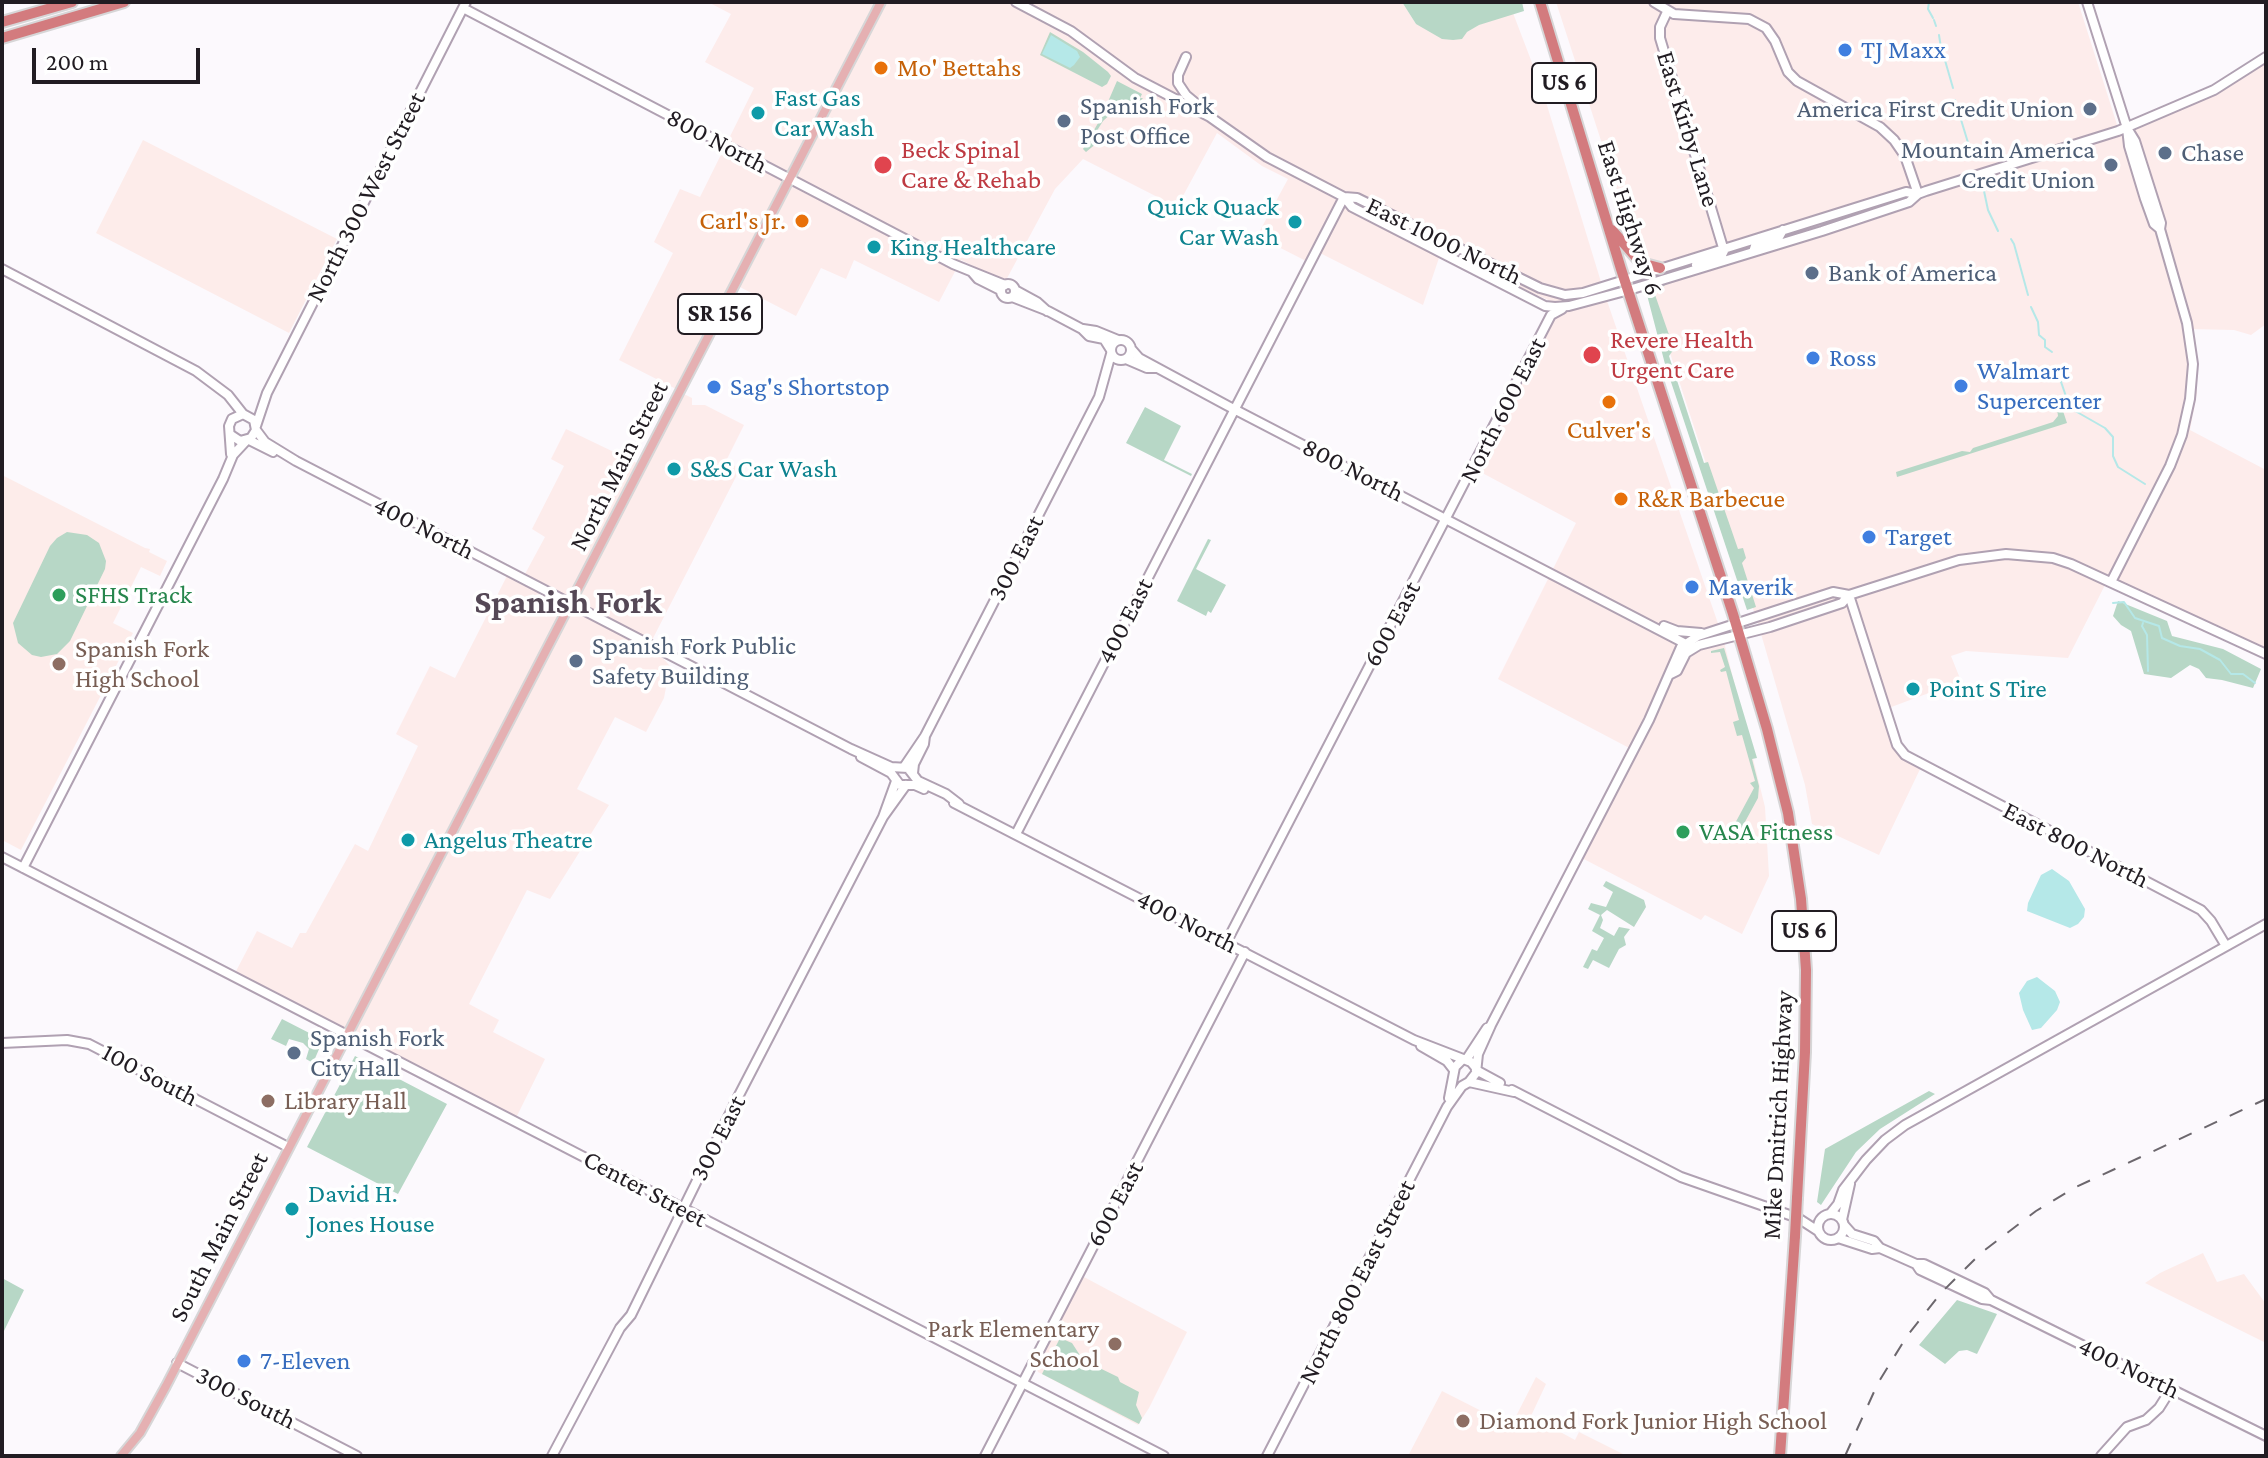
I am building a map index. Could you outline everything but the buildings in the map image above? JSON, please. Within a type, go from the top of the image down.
[{"type":"highway","points":[[2,22],[72,2]]},
{"type":"highway","points":[[2,38],[124,2]]},
{"type":"highway","name":"East Highway 6","points":[[1539,4],[1738,629]]},
{"type":"highway","points":[[1608,225],[1641,263],[1660,268]]},
{"type":"highway","name":"Mike Dmitrich Highway","points":[[1738,629],[1780,778],[1795,854],[1806,970],[1795,1236],[1780,1456]]},
{"type":"main road","name":"North Main Street","points":[[347,1034],[881,2]]},
{"type":"main road","name":"South Main Street","points":[[121,1456],[140,1433],[347,1034]]},
{"type":"street","points":[[1016,2],[1071,31],[1128,74],[1210,117],[1275,161],[1344,197]]},
{"type":"street","points":[[1654,2],[1667,12],[1682,16],[1749,19],[1766,28],[1788,72],[1797,81],[1880,127],[1894,140],[1905,156],[1918,194]]},
{"type":"street","points":[[2087,2],[2161,223],[2160,229],[2189,328],[2193,364],[2182,435],[2170,466],[2111,582]]},
{"type":"street","name":"800 North","points":[[464,5],[972,272],[978,279],[1003,289],[1005,298],[1014,294],[1082,329]]},
{"type":"street","name":"North 300 West Street","points":[[267,393],[464,5]]},
{"type":"street","name":"East Kirby Lane","points":[[1667,12],[1660,27],[1660,38],[1723,247]]},
{"type":"street","points":[[1186,57],[1178,83],[1183,92],[1210,117]]},
{"type":"street","points":[[1627,284],[1693,270],[1753,252],[1909,202],[1918,194],[2127,128],[2214,90],[2266,57]]},
{"type":"street","points":[[1627,284],[1660,268],[1723,247],[1906,192],[1918,194]]},
{"type":"street","name":"East 1000 North","points":[[1344,197],[1352,207],[1545,306],[1565,307],[1627,284]]},
{"type":"street","name":"East 1000 North","points":[[1344,197],[1357,198],[1561,295],[1627,284]]},
{"type":"street","name":"400 East","points":[[1016,834],[1344,197]]},
{"type":"street","points":[[1753,252],[1755,246],[1779,237],[1783,230]]},
{"type":"street","points":[[1407,235],[1417,234],[1444,247],[1452,245]]},
{"type":"street","points":[[1693,270],[1699,263],[1722,255],[1723,247]]},
{"type":"street","points":[[1448,256],[1455,252],[1495,266]]},
{"type":"street","points":[[2,269],[190,368],[223,390],[244,414],[253,419],[256,428]]},
{"type":"street","name":"East 1000 North","points":[[1545,306],[1551,315]]},
{"type":"street","name":"North 600 East","points":[[1447,518],[1551,315],[1565,307]]},
{"type":"street","points":[[1082,329],[1091,329],[1127,342],[1132,350],[1124,360],[1116,359],[1104,339],[1089,336],[1082,329]]},
{"type":"street","points":[[1111,352],[1118,340]]},
{"type":"street","name":"800 North","points":[[1132,350],[1156,368],[1626,611]]},
{"type":"street","name":"300 East","points":[[552,1456],[620,1328],[631,1315],[883,817],[899,774],[925,736],[1106,379],[1111,352]]},
{"type":"street","name":"800 North","points":[[1124,360],[1156,368]]},
{"type":"street","name":"300 East","points":[[1106,379],[1124,360]]},
{"type":"street","points":[[223,390],[230,407],[231,459]]},
{"type":"street","points":[[230,422],[267,393]]},
{"type":"street","points":[[23,868],[231,459],[256,428],[267,393]]},
{"type":"street","name":"400 North","points":[[256,428],[265,442],[296,461],[899,774]]},
{"type":"street","points":[[231,435],[238,440],[247,440]]},
{"type":"street","name":"400 North","points":[[247,440],[296,461]]},
{"type":"street","name":"600 East","points":[[1226,943],[1447,518]]},
{"type":"street","points":[[1683,650],[1833,592],[1849,595],[1959,560],[1990,555],[2053,558],[2266,654]]},
{"type":"street","points":[[1626,611],[1641,614],[1672,630],[1705,634],[1738,629],[1842,603],[1849,595]]},
{"type":"street","name":"East 800 North","points":[[1849,595],[1897,745],[1913,760],[2201,910],[2226,946]]},
{"type":"street","points":[[1626,611],[1658,629],[1683,650]]},
{"type":"street","points":[[1658,629],[1683,650]]},
{"type":"street","points":[[1672,630],[1683,650]]},
{"type":"street","points":[[1447,1107],[1475,1076],[1478,1054],[1491,1025],[1671,674],[1677,671],[1683,650],[1705,634]]},
{"type":"street","name":"300 East","points":[[883,817],[910,780],[925,736]]},
{"type":"street","points":[[899,774],[910,780]]},
{"type":"street","points":[[899,774],[910,780]]},
{"type":"street","name":"400 North","points":[[910,780],[1414,1040]]},
{"type":"street","name":"Center Street","points":[[2,857],[1164,1456]]},
{"type":"street","points":[[1818,1231],[1826,1215],[1879,1146],[1918,1117],[2266,924]]},
{"type":"street","name":"600 East","points":[[985,1456],[1245,952]]},
{"type":"street","points":[[1447,1107],[1454,1072],[1491,1025]]},
{"type":"street","name":"100 South","points":[[2,1043],[76,1040],[89,1044],[288,1147]]},
{"type":"street","points":[[1414,1040],[1471,1062],[1476,1069],[1514,1092],[1681,1177],[1798,1218],[1826,1239],[1838,1238],[1872,1249],[1880,1248]]},
{"type":"street","points":[[1414,1040],[1447,1061],[1460,1081],[1514,1092]]},
{"type":"street","name":"North 800 East Street","points":[[1267,1456],[1447,1107]]},
{"type":"street","points":[[1838,1238],[1850,1184]]},
{"type":"street","points":[[1798,1218],[1826,1215],[1843,1223],[1853,1234],[1874,1241],[1880,1248]]},
{"type":"street","name":"400 North","points":[[1880,1248],[2266,1436]]},
{"type":"street","name":"300 South","points":[[177,1363],[357,1456]]},
{"type":"street","points":[[2101,1456],[2127,1427],[2153,1414],[2171,1389]]},
{"type":"shaded area","points":[[708,2],[1402,2],[1416,24],[1467,32],[1513,13],[1542,89],[1605,295],[1723,638],[1736,690],[1765,807],[1769,876],[1742,934],[1705,915],[1701,920],[1578,856],[1633,750],[1498,679],[1576,523],[1473,468],[1551,315],[1564,307],[1448,256],[1446,259],[1439,258],[1423,305],[1316,251],[1310,263],[1257,236],[1288,179],[1262,166],[1217,133],[1177,207],[1083,159],[1055,189],[1005,282],[961,260],[939,302],[854,260],[846,279],[821,268],[796,316],[736,285],[680,392],[692,398],[692,405],[705,405],[744,425],[726,461],[740,469],[650,644],[670,666],[664,698],[646,732],[615,717],[577,789],[609,805],[550,899],[527,890],[469,1004],[499,1020],[493,1032],[545,1059],[515,1120],[234,975],[257,931],[292,948],[300,933],[306,933],[355,844],[368,851],[418,746],[396,734],[430,666],[455,678],[509,572],[526,580],[525,574],[545,537],[532,529],[564,466],[551,459],[566,429],[641,465],[680,391],[619,360],[673,253],[654,242],[680,189],[700,197],[754,88],[705,62],[731,14]]},
{"type":"shaded area","points":[[1556,2],[2078,2],[2119,131],[2213,90],[2266,57],[2266,324],[2251,335],[2234,330],[2189,329],[2197,393],[2190,430],[2266,470],[2266,659],[2105,585],[2068,658],[1966,651],[1951,656],[1961,681],[1886,709],[1897,745],[1922,765],[1879,855],[1812,824],[1805,785],[1759,627]]},
{"type":"shaded area","points":[[143,140],[337,239],[289,333],[96,233]]},
{"type":"shaded area","name":"Spanish Fork High School","points":[[2,475],[150,549],[149,552],[167,561],[160,576],[141,567],[113,623],[133,633],[21,850],[2,840]]},
{"type":"shaded area","points":[[2203,1253],[2217,1282],[2244,1274],[2266,1304],[2266,1343],[2145,1283]]},
{"type":"shaded area","name":"Park Elementary School","points":[[1084,1277],[1187,1332],[1138,1425],[1038,1372],[1036,1366]]},
{"type":"shaded area","name":"Diamond Fork Junior High School","points":[[1536,1377],[1546,1384],[1531,1416],[1575,1440],[1579,1432],[1627,1456],[1408,1456],[1442,1391],[1511,1426]]},
{"type":"green space","points":[[1402,2],[1522,2],[1524,11],[1479,25],[1462,39],[1453,40],[1442,39],[1416,24]]},
{"type":"green space","points":[[1050,32],[1108,72],[1111,76],[1107,84],[1102,87],[1040,55]]},
{"type":"green space","points":[[1117,81],[1142,94],[1140,98],[1143,98],[1135,107],[1124,102],[1103,121],[1098,129],[1103,138],[1086,152],[1083,149]]},
{"type":"green space","points":[[1667,284],[1654,292],[1674,349],[1669,356],[1704,463],[1708,462],[1738,549],[1743,548],[1746,558],[1742,563],[1756,607],[1747,610],[1665,364],[1647,295],[1652,293],[1653,288]]},
{"type":"green space","points":[[1145,407],[1181,426],[1164,460],[1191,476],[1126,443]]},
{"type":"green space","points":[[2062,408],[2067,423],[1897,477],[1896,472],[1962,451],[1970,452],[1973,448],[2053,422],[2058,416],[2057,409]]},
{"type":"green space","name":"SFHS Track","points":[[67,532],[87,535],[99,543],[106,561],[105,569],[70,641],[57,654],[32,655],[18,643],[13,623],[50,546]]},
{"type":"green space","points":[[1208,539],[1211,540],[1196,569],[1226,585],[1211,613],[1208,611],[1206,616],[1177,601]]},
{"type":"green space","points":[[2118,601],[2167,621],[2172,636],[2223,649],[2261,669],[2253,688],[2206,678],[2199,669],[2190,665],[2171,678],[2144,674],[2131,631],[2113,616]]},
{"type":"green space","points":[[1724,648],[1757,758],[1752,759],[1759,786],[1758,798],[1740,831],[1733,835],[1727,830],[1728,827],[1732,829],[1754,788],[1750,783],[1755,781],[1742,735],[1737,736],[1733,722],[1739,720],[1726,671],[1720,670],[1725,667],[1720,652],[1711,653]]},
{"type":"green space","points":[[1606,881],[1644,900],[1646,907],[1634,927],[1607,910],[1601,915],[1600,928],[1614,936],[1619,927],[1630,929],[1624,937],[1626,945],[1619,949],[1609,968],[1593,960],[1588,969],[1583,967],[1592,949],[1597,951],[1604,938],[1592,931],[1600,915],[1588,909],[1591,903],[1606,907],[1613,892],[1603,886]]},
{"type":"green space","points":[[282,1019],[323,1040],[313,1063],[306,1059],[309,1049],[303,1043],[289,1039],[286,1046],[271,1039]]},
{"type":"green space","points":[[355,1056],[447,1104],[398,1194],[307,1147]]},
{"type":"green space","points":[[1929,1091],[1935,1094],[1880,1129],[1856,1152],[1821,1205],[1817,1202],[1825,1149]]},
{"type":"green space","points":[[2,1278],[24,1290],[2,1335]]},
{"type":"green space","points":[[1957,1300],[1997,1314],[1977,1354],[1959,1351],[1945,1364],[1919,1345]]},
{"type":"green space","points":[[1060,1338],[1072,1343],[1083,1360],[1118,1377],[1120,1382],[1139,1392],[1136,1405],[1142,1418],[1139,1424],[1042,1374]]},
{"type":"water","points":[[1051,35],[1077,51],[1080,57],[1070,68],[1042,54]]},
{"type":"water","points":[[2052,869],[2069,881],[2085,909],[2084,917],[2070,928],[2027,911],[2041,875]]},
{"type":"water","points":[[2037,977],[2055,991],[2060,1002],[2041,1028],[2032,1030],[2019,993],[2027,981]]},
{"type":"waterway","points":[[1929,2],[1928,9],[1933,18]]},
{"type":"waterway","points":[[1934,20],[1936,26]]},
{"type":"waterway","points":[[1939,35],[1941,48]]},
{"type":"waterway","points":[[1942,50],[1953,88]]},
{"type":"waterway","points":[[1955,100],[1973,159]]},
{"type":"waterway","points":[[1984,191],[1988,210],[1998,231]]},
{"type":"waterway","points":[[2011,239],[2028,295]]},
{"type":"waterway","points":[[2031,307],[2038,322],[2039,335],[2045,340],[2045,347],[2052,352]]},
{"type":"waterway","points":[[2059,376],[2070,408],[2105,428],[2113,437],[2113,456],[2118,467],[2145,484]]},
{"type":"waterway","points":[[2113,603],[2124,602],[2135,618],[2159,626],[2162,638],[2180,646],[2200,649],[2220,660],[2231,674],[2243,674],[2255,683]]},
{"type":"waterway","points":[[2143,623],[2147,635],[2148,671]]},
{"type":"railway","points":[[1845,1456],[1878,1383],[1907,1336],[1941,1293],[1981,1253],[2036,1211],[2076,1187],[2266,1099]]},
{"type":"place","name":"TJ Maxx","points":[[1845,50]]},
{"type":"place","name":"Mo' Bettahs","points":[[881,68]]},
{"type":"place","name":"America First Credit Union","points":[[2090,109]]},
{"type":"place","name":"Fast Gas Car Wash","points":[[758,113]]},
{"type":"place","name":"Spanish Fork Post Office","points":[[1064,121]]},
{"type":"place","name":"Chase","points":[[2165,153]]},
{"type":"place","name":"Beck Spinal Care & Rehab","points":[[883,165]]},
{"type":"place","name":"Mountain America Credit Union","points":[[2111,165]]},
{"type":"place","name":"Carl's Jr.","points":[[802,221]]},
{"type":"place","name":"Quick Quack Car Wash","points":[[1295,222]]},
{"type":"place","name":"King Healthcare","points":[[874,247]]},
{"type":"place","name":"Bank of America","points":[[1812,273]]},
{"type":"place","name":"Revere Health Urgent Care","points":[[1592,355]]},
{"type":"place","name":"Ross","points":[[1813,358]]},
{"type":"place","name":"Walmart Supercenter","points":[[1961,386]]},
{"type":"place","name":"Sag's Shortstop","points":[[714,387]]},
{"type":"place","name":"Culver's","points":[[1609,402]]},
{"type":"place","name":"S&S Car Wash","points":[[674,469]]},
{"type":"place","name":"R&R Barbecue","points":[[1621,499]]},
{"type":"place","name":"Target","points":[[1869,537]]},
{"type":"place","name":"Maverik","points":[[1692,587]]},
{"type":"place","name":"SFHS Track","points":[[59,595]]},
{"type":"place","name":"Spanish Fork Public Safety Building","points":[[576,661]]},
{"type":"place","name":"Spanish Fork High School","points":[[59,664]]},
{"type":"place","name":"Point S Tire","points":[[1913,689]]},
{"type":"place","name":"VASA Fitness","points":[[1683,832]]},
{"type":"place","name":"Angelus Theatre","points":[[408,840]]},
{"type":"place","name":"Spanish Fork City Hall","points":[[294,1053]]},
{"type":"place","name":"Library Hall","points":[[268,1101]]},
{"type":"place","name":"David H. Jones House","points":[[292,1209]]},
{"type":"place","name":"Park Elementary School","points":[[1115,1344]]},
{"type":"place","name":"7-Eleven","points":[[244,1361]]},
{"type":"place","name":"Diamond Fork Junior High School","points":[[1463,1421]]},
{"type":"district","name":"Spanish Fork","points":[[568,603]]}]
